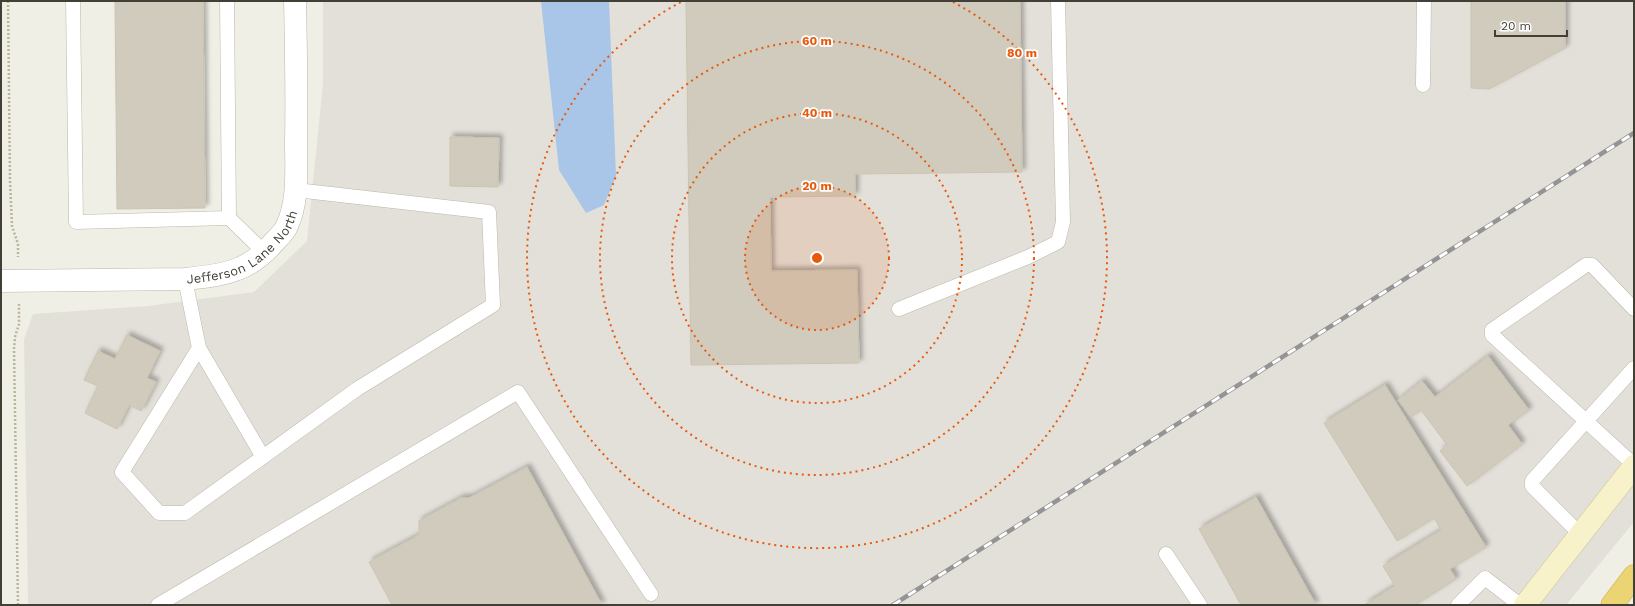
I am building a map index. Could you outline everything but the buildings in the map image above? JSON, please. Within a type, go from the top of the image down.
[{"type":"highway","points":[[1612,605],[1634,576]]},
{"type":"street","name":"Jefferson Lane North","points":[[1,281],[184,279],[237,271],[265,253],[286,229],[296,190],[297,119],[295,1]]},
{"type":"street","points":[[1525,605],[1634,466]]},
{"type":"lane","points":[[73,1],[76,222],[229,218]]},
{"type":"lane","points":[[227,1],[229,218],[265,253]]},
{"type":"lane","points":[[899,309],[1028,257],[1058,242],[1062,222],[1058,1]]},
{"type":"lane","points":[[1423,85],[1424,1]]},
{"type":"lane","points":[[199,348],[122,472],[159,513],[184,513],[358,389],[493,305],[489,212],[296,190]]},
{"type":"lane","points":[[1634,309],[1592,265],[1586,265],[1492,330],[1492,336],[1634,466]]},
{"type":"lane","points":[[184,279],[199,348],[263,457]]},
{"type":"lane","points":[[1580,534],[1532,486],[1532,481],[1634,368]]},
{"type":"lane","points":[[158,605],[518,392],[651,594]]},
{"type":"lane","points":[[1166,554],[1200,605]]},
{"type":"lane","points":[[1458,605],[1485,578],[1520,605]]},
{"type":"path","points":[[8,1],[12,226],[18,244]]},
{"type":"path","points":[[18,605],[14,349],[20,314]]},
{"type":"shaded area","points":[[323,1],[1634,1],[1634,522],[1566,605],[28,605],[24,339],[33,314],[148,306],[254,292],[307,241],[323,83]]},
{"type":"water","points":[[541,1],[609,1],[616,176],[604,205],[586,213],[559,170]]},
{"type":"railway","points":[[893,605],[1634,133]]}]
